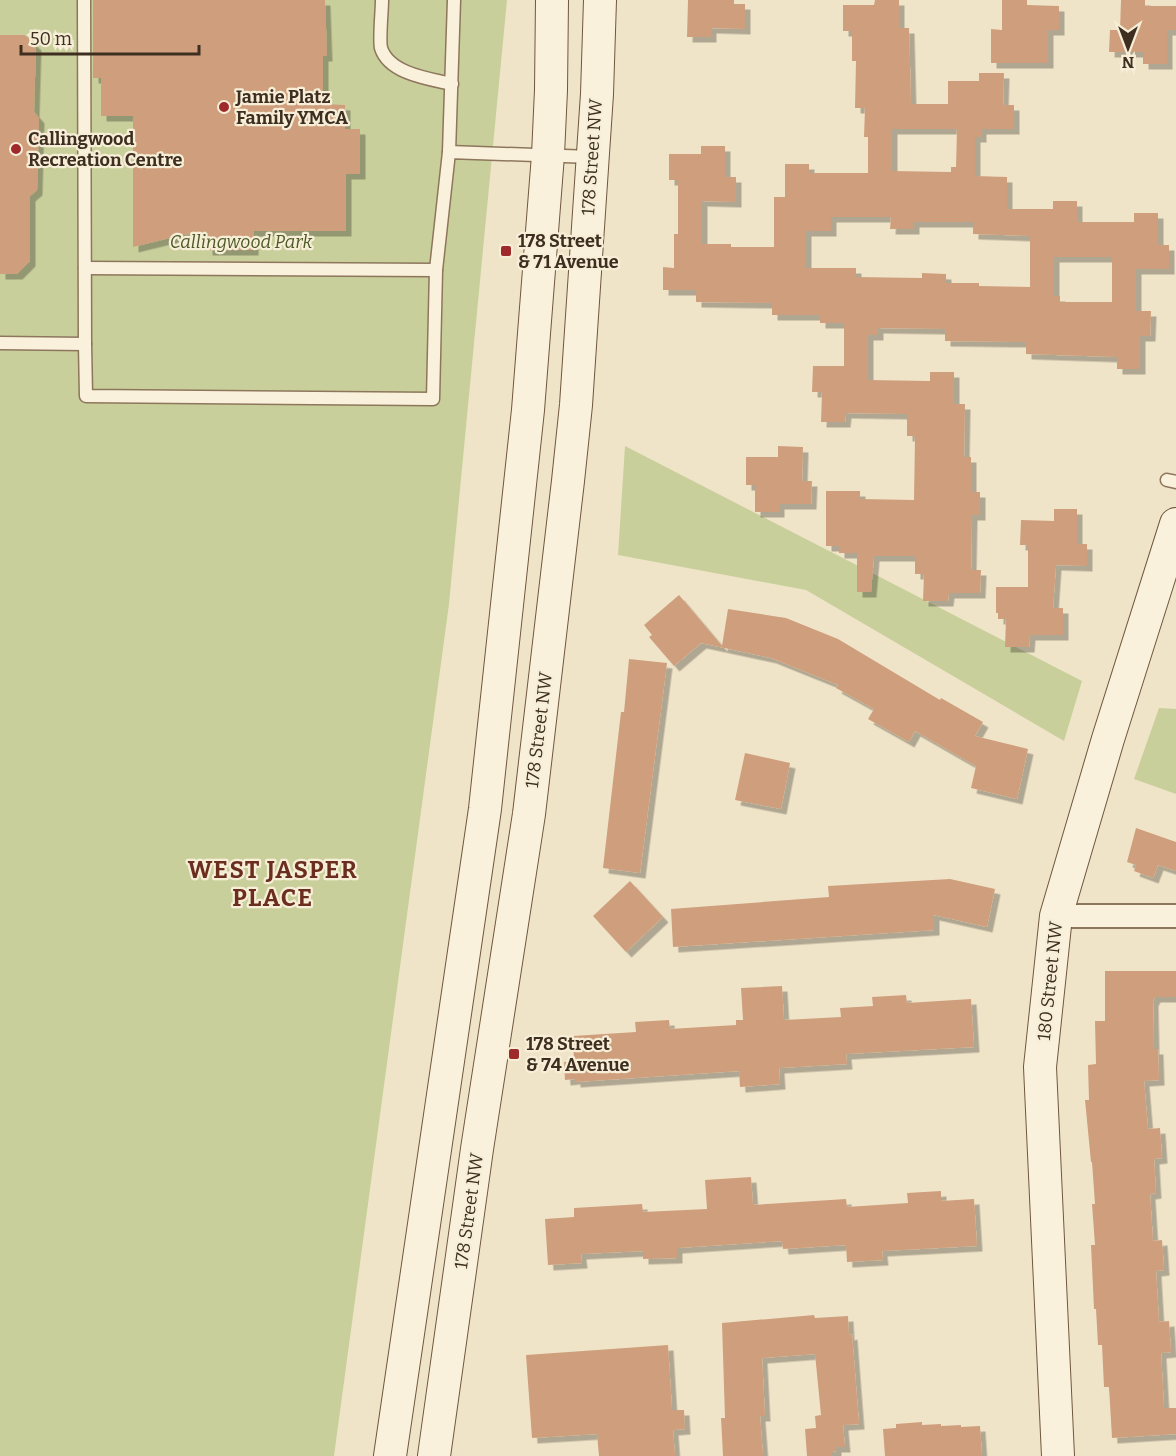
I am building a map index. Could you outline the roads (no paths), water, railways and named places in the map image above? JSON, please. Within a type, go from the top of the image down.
[{"type":"main road","points":[[390,1456],[485,809],[528,410],[552,90],[552,0]]},
{"type":"main road","name":"178 Street NW","points":[[434,1456],[477,1149],[528,814],[573,438],[600,0]]},
{"type":"main road","name":"180 Street NW","points":[[1058,1456],[1040,1067],[1056,916],[1176,524]]},
{"type":"main road","points":[[485,809],[528,814]]},
{"type":"street","points":[[1056,916],[1176,916]]},
{"type":"lane","points":[[84,0],[86,396],[433,399],[436,270],[449,152],[454,0]]},
{"type":"lane","points":[[382,0],[381,49],[393,65],[411,74],[452,84]]},
{"type":"lane","points":[[449,152],[592,157]]},
{"type":"lane","points":[[85,268],[436,270]]},
{"type":"lane","points":[[0,343],[86,344]]},
{"type":"place","name":"Jamie Platz Family YMCA","points":[[224,107]]},
{"type":"place","name":"Callingwood Recreation Centre","points":[[16,149]]},
{"type":"place","name":"178 Street & 71 Avenue","points":[[506,251]]},
{"type":"place","name":"178 Street & 74 Avenue","points":[[514,1054]]},
{"type":"district","name":"WEST JASPER PLACE","points":[[273,884]]},
{"type":"park label","name":"Callingwood Park","points":[[241,242]]}]
